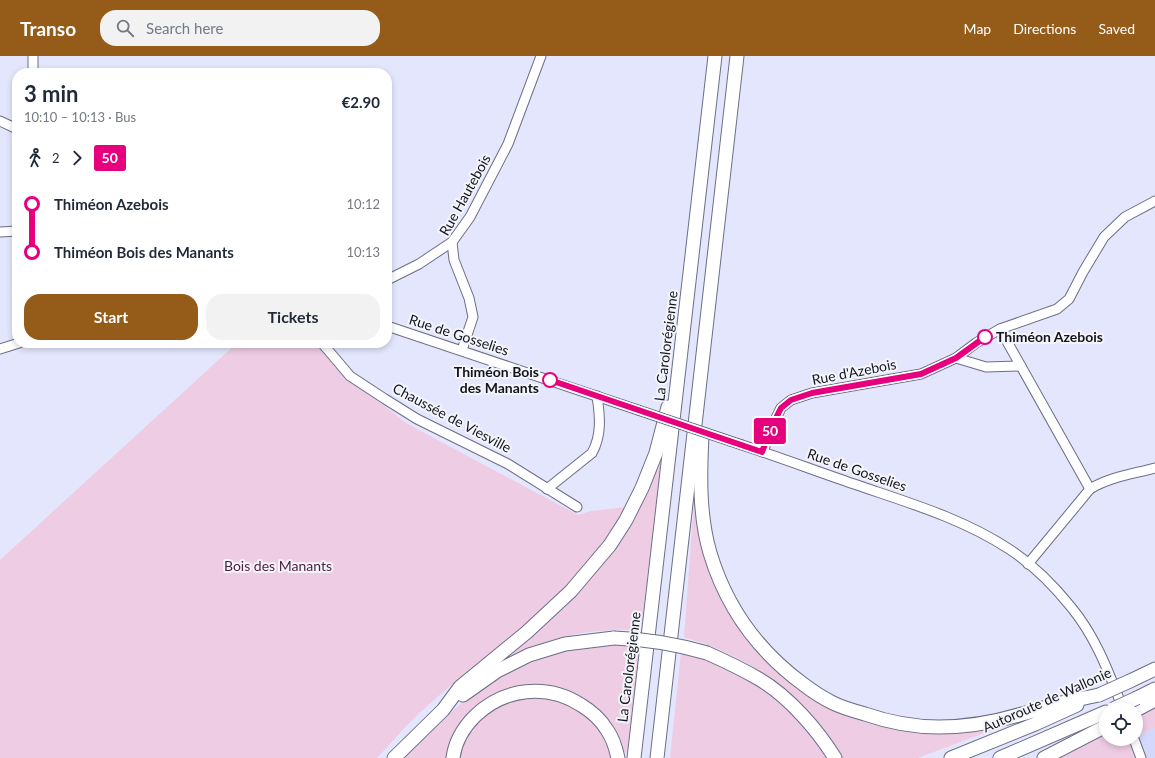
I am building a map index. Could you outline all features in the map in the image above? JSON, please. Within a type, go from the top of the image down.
[{"type":"highway","name":"La Carolorégienne","points":[[634,758],[715,56]]},
{"type":"highway","points":[[657,758],[737,56]]},
{"type":"highway","points":[[443,710],[460,687],[527,632],[571,591],[610,546],[626,520],[642,488],[656,453],[668,408],[673,376],[681,349]]},
{"type":"highway","points":[[696,418],[702,435],[702,506],[710,552],[719,579],[740,620],[754,638],[789,674],[810,689],[833,703],[884,721],[938,727],[992,722],[1057,704],[1099,696]]},
{"type":"highway","points":[[394,758],[443,710],[497,671],[530,655],[565,644],[614,638],[662,642],[707,653],[734,665],[761,680],[786,699],[809,722],[826,744],[834,758]]},
{"type":"highway","name":"Autoroute de Wallonie","points":[[951,758],[1035,724],[1099,696],[1155,669]]},
{"type":"highway","points":[[1141,702],[1155,689]]},
{"type":"highway","points":[[452,758],[456,744],[462,733],[471,720],[482,710],[508,695],[536,691],[550,692],[564,696],[588,710],[608,730],[616,748],[618,758]]},
{"type":"highway","points":[[1143,704],[1155,700]]},
{"type":"highway","points":[[1000,758],[1099,715]]},
{"type":"highway","points":[[1044,758],[1099,730]]},
{"type":"street","points":[[33,56],[33,68]]},
{"type":"street","name":"Rue Hautebois","points":[[462,350],[473,317],[469,298],[454,260],[452,242],[470,218],[508,144],[541,56]]},
{"type":"street","points":[[0,121],[12,127]]},
{"type":"street","name":"Rue d'Azebois","points":[[762,452],[771,428],[781,408],[791,400],[812,393],[921,374],[956,358],[976,343],[1000,329],[1057,309],[1069,299],[1104,237],[1125,217],[1155,202]]},
{"type":"street","points":[[0,232],[12,231]]},
{"type":"street","points":[[392,278],[419,264],[452,242]]},
{"type":"street","name":"Rue de Gosselies","points":[[392,328],[918,505],[980,532],[1010,550],[1028,564],[1049,582],[1072,607],[1088,631],[1104,660],[1120,702]]},
{"type":"street","points":[[1000,329],[1090,490]]},
{"type":"street","points":[[0,349],[12,345]]},
{"type":"street","name":"Chaussée de Viesville","points":[[326,348],[350,376],[384,399],[417,419],[508,464],[577,508]]},
{"type":"street","points":[[956,358],[986,367],[1021,366]]},
{"type":"street","points":[[547,489],[592,453],[596,446],[599,433],[600,415],[597,396]]},
{"type":"street","points":[[1028,564],[1090,490],[1096,485],[1155,468]]},
{"type":"street","points":[[1137,746],[1141,758]]},
{"type":"shaded area","points":[[1155,728],[1155,758],[1142,758],[1139,746],[1143,746],[1143,733]]},
{"type":"green space","name":"Bois des Manants","points":[[232,348],[322,348],[345,375],[406,423],[578,515],[591,511],[627,507],[608,537],[586,565],[561,591],[508,639],[425,708],[377,758],[0,758],[0,560]]},
{"type":"green space","points":[[667,426],[659,479],[641,630],[586,632],[536,645],[501,659],[592,573]]},
{"type":"green space","points":[[694,502],[698,502],[714,576],[789,678],[892,726],[1021,719],[918,758],[843,758],[828,735],[811,715],[794,697],[776,682],[734,656],[684,637]]},
{"type":"green space","points":[[590,645],[640,646],[627,753],[624,752],[615,731],[604,714],[591,704],[561,687],[527,684],[506,690],[484,701],[452,741],[446,758],[403,758],[432,729],[478,690],[494,679],[531,660],[553,653]]},
{"type":"green space","points":[[681,653],[718,663],[759,685],[781,702],[805,726],[828,758],[670,758]]},
{"type":"green space","points":[[521,697],[547,697],[576,706],[603,732],[613,758],[458,758],[465,739],[476,722],[489,711]]},
{"type":"green space","points":[[1155,707],[1155,728],[1143,733],[1143,716],[1145,712]]},
{"type":"green space","points":[[1099,735],[1099,746],[1136,746],[1139,758],[1051,758]]},
{"type":"bus line","name":"50","points":[[550,380],[762,452],[771,428],[781,408],[791,400],[812,393],[921,374],[956,358],[985,337]]},
{"type":"place","name":"Thiméon Azebois","points":[[985,337]]},
{"type":"place","name":"Thiméon Bois des Manants","points":[[550,380]]}]
